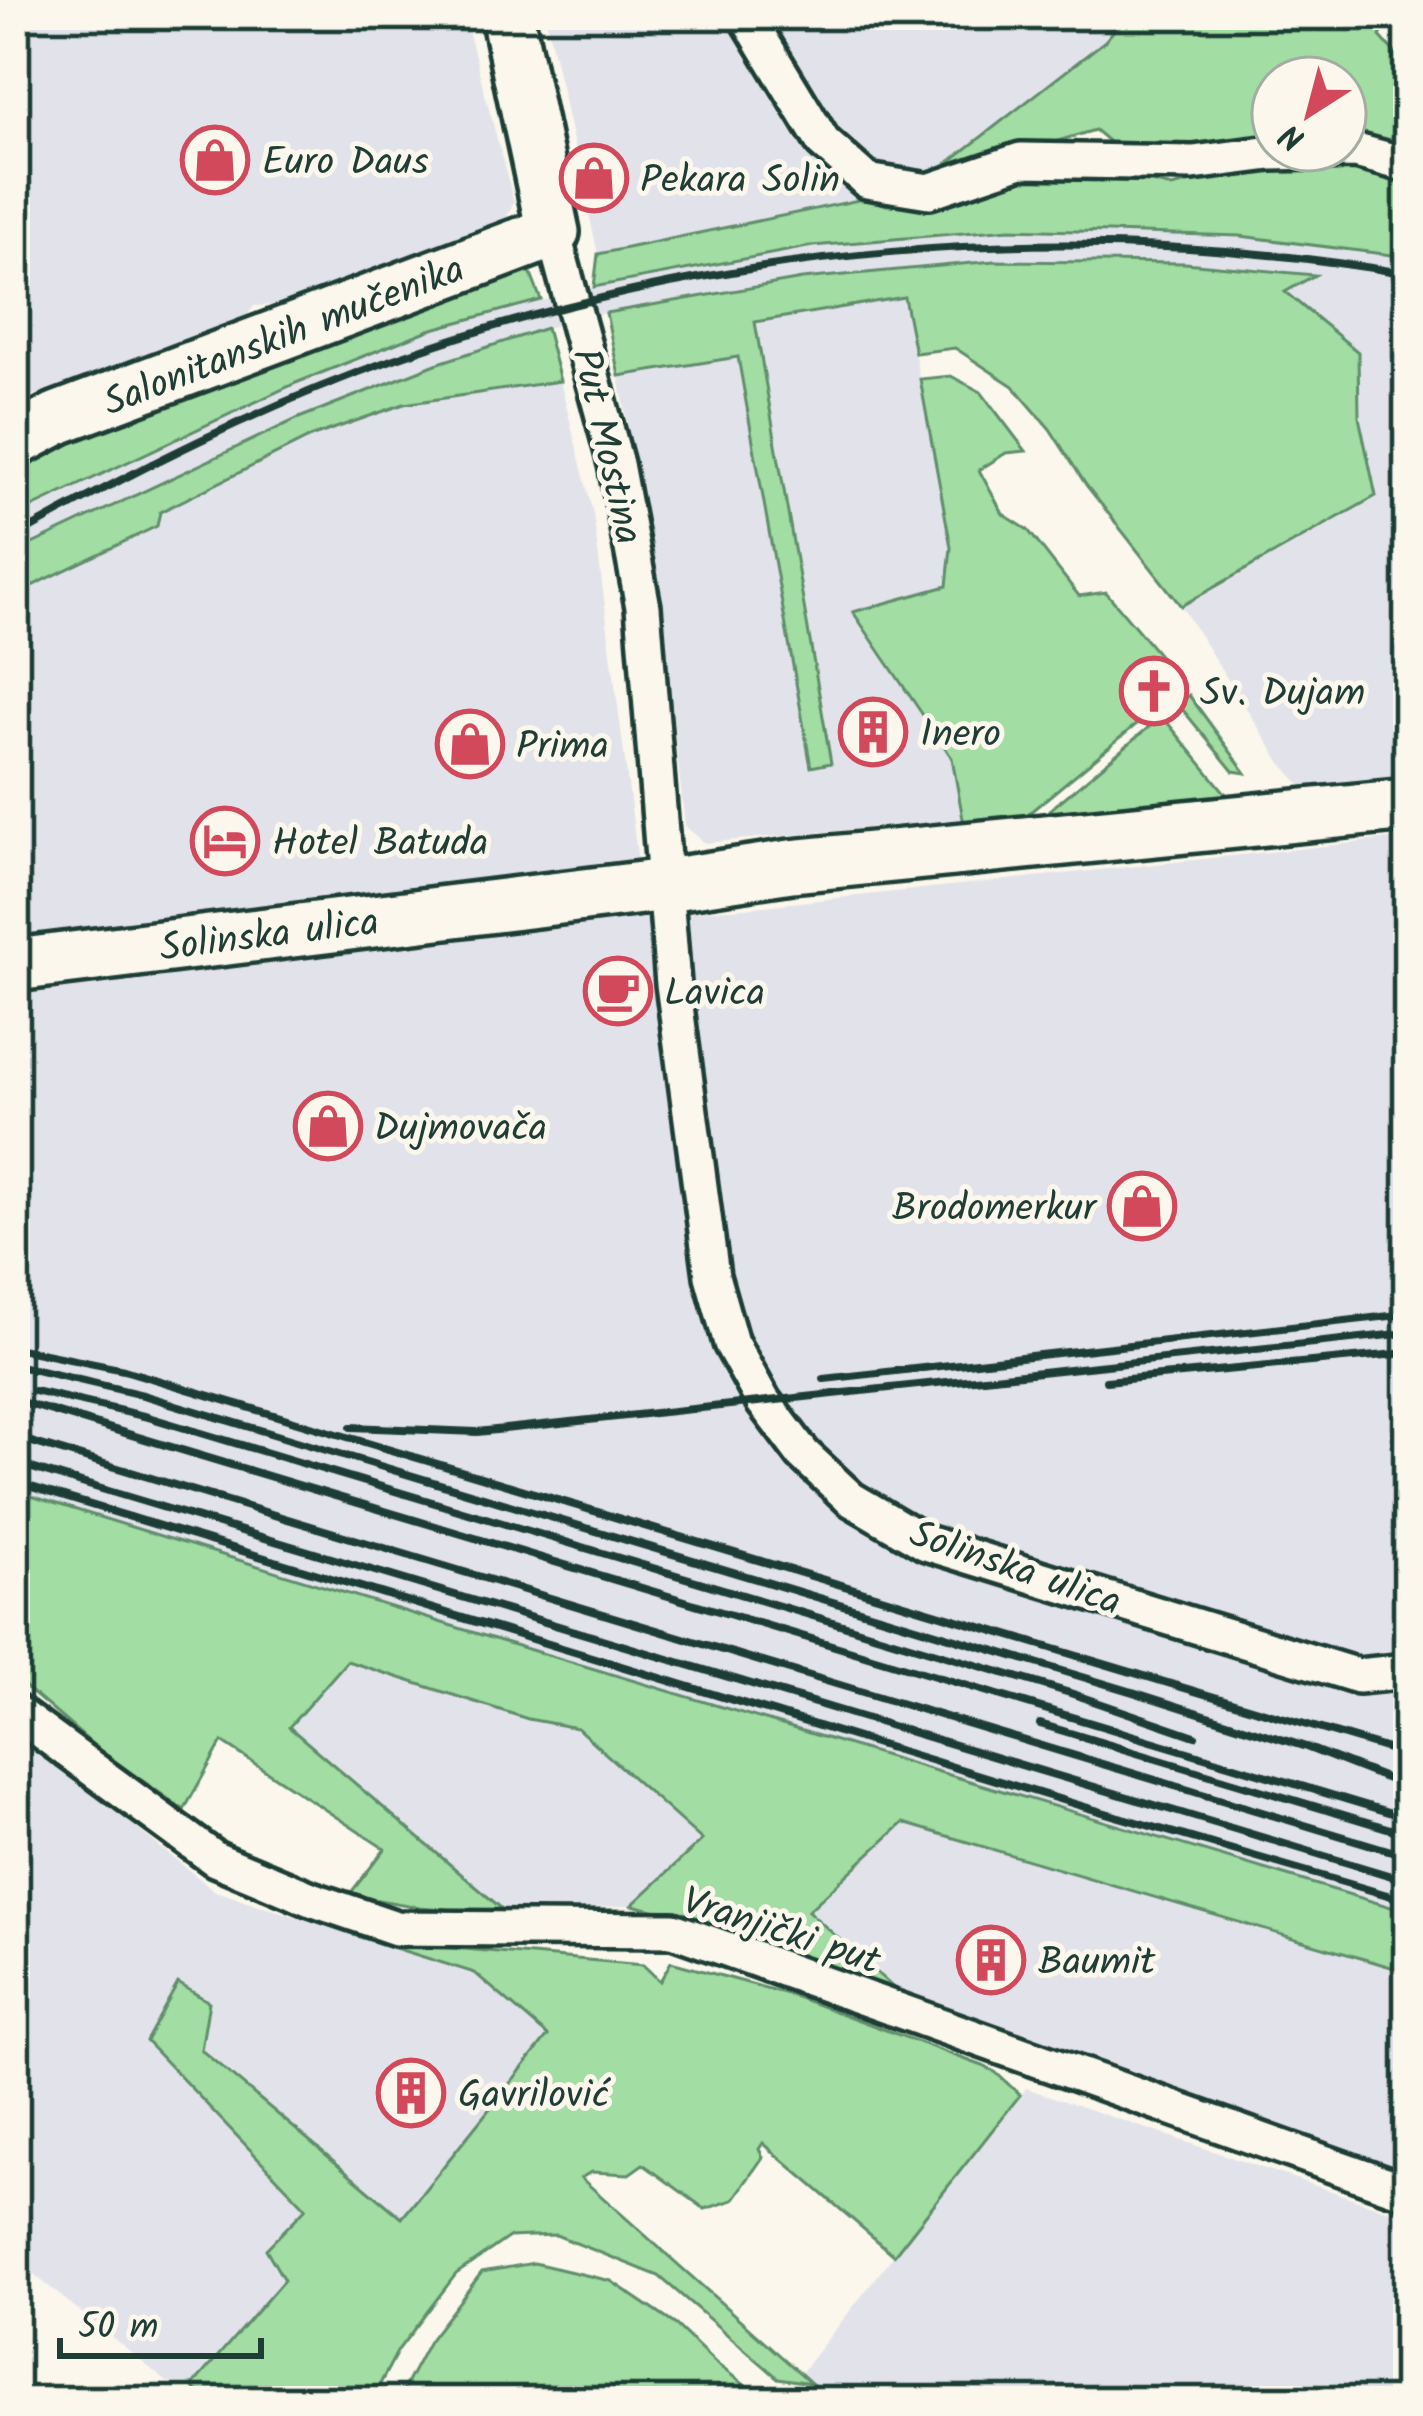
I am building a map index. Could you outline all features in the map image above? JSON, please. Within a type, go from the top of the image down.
[{"type":"main road","name":"Put Mostina","points":[[508,15],[554,232]]},
{"type":"main road","name":"Salonitanskih mučenika","points":[[15,441],[58,418],[554,232]]},
{"type":"main road","name":"Solinska ulica","points":[[15,965],[791,866],[1408,805]]},
{"type":"street","points":[[746,15],[823,142],[867,181],[929,191],[1022,160],[1193,163],[1356,151],[1408,165]]},
{"type":"street","name":"Put Mostina","points":[[554,232],[596,386],[637,574],[666,885]]},
{"type":"street","name":"Solinska ulica","points":[[666,885],[673,984],[712,1276],[731,1343],[763,1401],[802,1454],[851,1499],[926,1543],[1358,1676],[1408,1671]]},
{"type":"street","name":"Vranjički put","points":[[15,1712],[215,1859],[311,1899],[396,1928],[673,1930],[1408,2192]]},
{"type":"shaded area","name":"Euro Daus","points":[[15,15],[464,15],[514,202],[506,219],[487,230],[284,305],[254,306],[241,325],[99,377],[27,397],[15,362]]},
{"type":"shaded area","points":[[545,15],[730,15],[812,143],[868,198],[598,254]]},
{"type":"shaded area","points":[[754,15],[1127,15],[1105,41],[926,180],[876,175],[844,152]]},
{"type":"shaded area","points":[[1010,229],[1240,236],[1408,257],[1408,782],[1322,791],[1302,786],[1281,763],[1181,606],[1376,496],[1359,417],[1358,352],[1284,291],[1312,275],[1185,263],[994,261],[802,279],[606,313],[436,364],[299,418],[15,553],[15,515],[296,383],[429,330],[628,279],[813,246]]},
{"type":"shaded area","points":[[904,297],[951,547],[947,587],[854,613],[952,758],[963,819],[705,843],[685,826],[660,601],[619,377],[738,357],[811,767],[830,763],[754,322]]},
{"type":"shaded area","points":[[560,381],[593,513],[639,870],[15,948],[15,594],[160,512],[314,436],[405,404]]},
{"type":"shaded area","points":[[1408,837],[1408,1912],[15,1491],[15,991],[677,912]]},
{"type":"shaded area","points":[[347,1661],[528,1719],[577,1727],[703,1840],[632,1905],[508,1914],[289,1727]]},
{"type":"shaded area","points":[[15,1731],[215,1891],[475,1973],[548,2036],[403,2218],[200,2050],[209,2002],[177,1984],[146,2041],[307,2208],[285,2280],[192,2386],[167,2382],[15,2259]]},
{"type":"shaded area","points":[[902,1823],[1408,1972],[1408,2178],[897,1991],[808,1911]]},
{"type":"shaded area","points":[[1026,2088],[1408,2217],[1408,2401],[831,2401],[800,2374]]},
{"type":"green space","points":[[1127,15],[1393,15],[1380,36],[1408,68],[1408,154],[1369,145],[1369,54],[1249,54],[1249,146],[1120,151],[1095,130],[926,180],[1105,41]]},
{"type":"green space","points":[[1369,171],[1408,183],[1408,257],[1240,236],[1010,229],[813,246],[594,287],[598,254],[868,198],[886,205],[936,207],[1032,177],[1130,177],[1172,187],[1228,173]]},
{"type":"green space","points":[[994,261],[1185,263],[1315,275],[1285,292],[1358,352],[1359,417],[1376,496],[1181,606],[1013,386],[955,348],[915,353],[904,297],[755,322],[831,763],[811,767],[738,357],[619,376],[606,313],[802,279]]},
{"type":"green space","points":[[523,268],[530,272],[541,300],[429,330],[296,383],[15,515],[15,468],[76,438],[266,359]]},
{"type":"green space","points":[[546,328],[560,381],[404,404],[313,436],[160,512],[157,526],[15,594],[15,553],[28,546],[299,418],[436,364]]},
{"type":"green space","points":[[951,376],[981,392],[1026,451],[1006,453],[979,470],[1003,514],[1028,530],[1079,596],[1106,592],[1184,685],[1011,828],[978,831],[963,819],[952,758],[853,612],[947,586],[951,547],[920,379]]},
{"type":"green space","points":[[1189,695],[1246,773],[1233,771],[1178,704]]},
{"type":"green space","points":[[1162,716],[1231,800],[1033,824]]},
{"type":"green space","points":[[15,1491],[1408,1912],[1408,1972],[903,1823],[808,1911],[897,1991],[823,1970],[678,1916],[632,1905],[702,1840],[577,1728],[528,1719],[347,1661],[289,1727],[508,1914],[419,1907],[349,1895],[385,1849],[222,1742],[184,1810],[99,1750],[15,1678]]},
{"type":"green space","points":[[353,1935],[643,1965],[660,1981],[671,1962],[791,1995],[983,2066],[1020,2095],[894,2255],[763,2143],[759,2149],[763,2157],[733,2200],[705,2209],[643,2164],[629,2174],[591,2172],[581,2178],[811,2383],[778,2378],[659,2276],[556,2235],[509,2237],[456,2274],[398,2350],[371,2401],[209,2401],[192,2386],[284,2280],[266,2249],[306,2208],[146,2041],[178,1983],[209,2002],[201,2050],[402,2218],[548,2036],[475,1973]]},
{"type":"green space","points":[[534,2263],[611,2281],[676,2325],[766,2401],[397,2401],[429,2341],[482,2272]]},
{"type":"railway","points":[[15,537],[201,440],[345,377],[516,320],[641,289],[767,266],[1024,245],[1153,246],[1281,256],[1408,274]]},
{"type":"railway","points":[[824,1379],[1408,1314]]},
{"type":"railway","points":[[351,1427],[477,1432],[1408,1333]]},
{"type":"railway","points":[[15,1348],[124,1370],[1408,1755]]},
{"type":"railway","points":[[1106,1381],[1408,1353]]},
{"type":"railway","points":[[15,1365],[143,1395],[1136,1693],[1306,1747],[1408,1787]]},
{"type":"railway","points":[[34,1391],[148,1417],[1070,1693],[1195,1736]]},
{"type":"railway","points":[[15,1400],[1408,1818]]},
{"type":"railway","points":[[15,1437],[1408,1856]]},
{"type":"railway","points":[[15,1463],[1408,1881]]},
{"type":"railway","points":[[15,1482],[1408,1901]]},
{"type":"railway","points":[[1040,1724],[1397,1831]]},
{"type":"place","name":"Euro Daus","points":[[215,160]]},
{"type":"place","name":"Pekara Solin","points":[[594,178]]},
{"type":"place","name":"Sv. Dujam","points":[[1154,691]]},
{"type":"place","name":"Inero","points":[[873,732]]},
{"type":"place","name":"Prima","points":[[470,744]]},
{"type":"place","name":"Hotel Batuda","points":[[225,841]]},
{"type":"place","name":"Lavica","points":[[618,991]]},
{"type":"place","name":"Dujmovača","points":[[328,1126]]},
{"type":"place","name":"Brodomerkur","points":[[1142,1206]]},
{"type":"place","name":"Baumit","points":[[991,1960]]},
{"type":"place","name":"Gavrilović","points":[[411,2093]]}]
